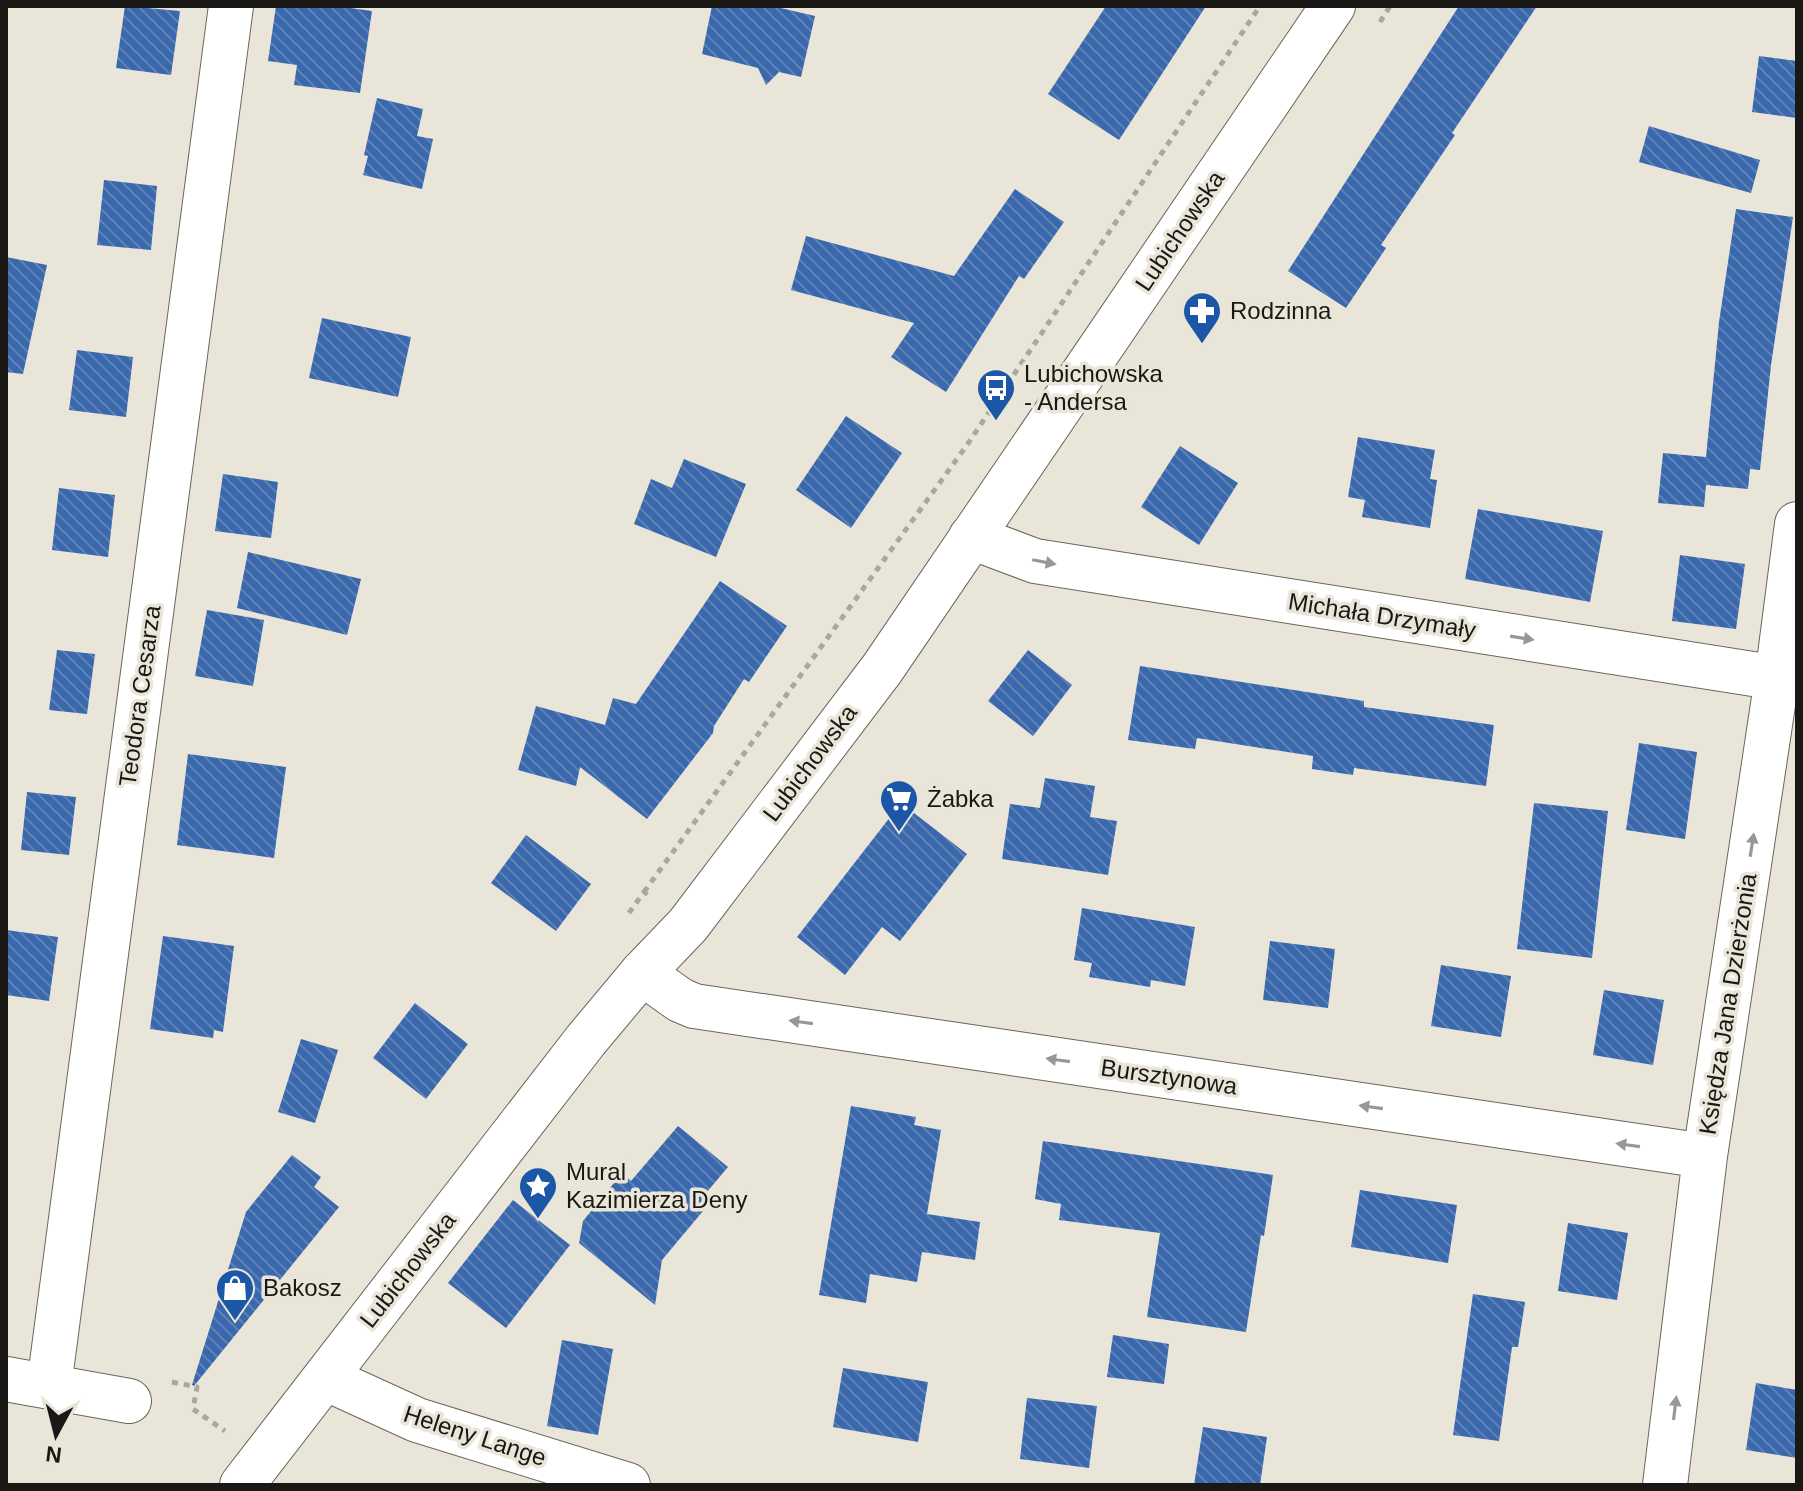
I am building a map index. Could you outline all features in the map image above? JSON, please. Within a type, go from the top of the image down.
[{"type":"street","name":"Teodora Cesarza","points":[[49,1386],[231,6]]},
{"type":"street","name":"Lubichowska","points":[[242,1485],[586,1040],[642,973],[688,925],[882,669],[1333,6]]},
{"type":"street","name":"Księdza Jana Dzierżonia","points":[[1665,1485],[1705,1156],[1787,680],[1797,524]]},
{"type":"street","name":"Michała Drzymały","points":[[971,537],[1035,561],[1787,680]]},
{"type":"street","name":"Bursztynowa","points":[[642,973],[680,1000],[694,1006],[1705,1156]]},
{"type":"street","name":"Heleny Lange","points":[[325,1378],[417,1420],[628,1485]]},
{"type":"street","points":[[6,1379],[129,1401]]},
{"type":"path","points":[[644,892],[967,445],[1260,6]]},
{"type":"path","points":[[170,1381],[197,1387],[193,1409],[213,1423]]},
{"type":"building","points":[[125,6],[180,11],[171,75],[116,68]]},
{"type":"building","points":[[276,6],[336,6],[372,11],[360,93],[294,85],[297,65],[268,61]]},
{"type":"building","points":[[712,6],[772,6],[815,16],[801,77],[779,72],[766,85],[758,68],[702,54]]},
{"type":"building","points":[[1106,6],[1206,6],[1119,140],[1048,94]]},
{"type":"building","points":[[1459,6],[1537,6],[1381,245],[1386,248],[1346,308],[1288,271]]},
{"type":"building","points":[[1759,56],[1797,61],[1797,118],[1752,112]]},
{"type":"building","points":[[377,98],[423,109],[417,136],[433,139],[422,189],[363,175],[368,156],[364,155]]},
{"type":"building","points":[[1649,126],[1760,160],[1751,193],[1639,162]]},
{"type":"building","points":[[104,180],[157,186],[151,250],[97,245]]},
{"type":"building","points":[[1015,189],[1064,222],[1024,279],[1019,276],[946,392],[891,357],[914,323],[791,290],[806,236],[954,276]]},
{"type":"building","points":[[1736,209],[1793,217],[1771,365],[1760,470],[1750,469],[1748,489],[1706,485],[1704,507],[1658,503],[1663,453],[1706,457],[1719,322]]},
{"type":"building","points":[[6,257],[47,265],[23,374],[6,372]]},
{"type":"building","points":[[322,318],[411,337],[398,397],[309,378]]},
{"type":"building","points":[[77,350],[133,357],[126,417],[69,410]]},
{"type":"building","points":[[846,416],[902,453],[851,528],[796,490]]},
{"type":"building","points":[[1358,437],[1435,450],[1430,479],[1437,480],[1430,528],[1362,517],[1365,500],[1348,497]]},
{"type":"building","points":[[1180,446],[1238,483],[1199,545],[1141,507]]},
{"type":"building","points":[[684,459],[746,484],[716,557],[634,524],[651,479],[672,488]]},
{"type":"building","points":[[223,474],[278,482],[271,538],[215,531]]},
{"type":"building","points":[[59,488],[115,495],[108,557],[52,550]]},
{"type":"building","points":[[1478,509],[1603,531],[1590,602],[1465,579]]},
{"type":"building","points":[[248,552],[361,579],[347,635],[237,608]]},
{"type":"building","points":[[1680,555],[1745,564],[1736,629],[1672,621]]},
{"type":"building","points":[[720,581],[787,626],[749,682],[744,679],[714,726],[713,733],[647,819],[580,767],[576,786],[518,770],[536,706],[605,725],[613,698],[636,704]]},
{"type":"building","points":[[207,610],[264,620],[253,686],[195,676]]},
{"type":"building","points":[[57,650],[95,654],[87,714],[49,710]]},
{"type":"building","points":[[1028,650],[1072,685],[1033,736],[988,701]]},
{"type":"building","points":[[1140,666],[1364,701],[1364,707],[1494,725],[1486,786],[1354,768],[1353,775],[1312,769],[1313,756],[1197,738],[1195,749],[1128,740]]},
{"type":"building","points":[[1639,743],[1697,752],[1685,839],[1626,830]]},
{"type":"building","points":[[188,754],[286,767],[274,858],[177,845]]},
{"type":"building","points":[[1045,778],[1095,786],[1090,817],[1117,821],[1108,875],[1002,859],[1010,804],[1040,808]]},
{"type":"building","points":[[27,792],[76,797],[69,855],[21,850]]},
{"type":"building","points":[[901,803],[967,854],[900,941],[882,927],[845,975],[797,937]]},
{"type":"building","points":[[1534,803],[1608,811],[1592,958],[1517,949]]},
{"type":"building","points":[[526,835],[591,884],[556,931],[491,883]]},
{"type":"building","points":[[1082,908],[1195,927],[1185,986],[1151,980],[1150,987],[1089,977],[1092,963],[1074,960]]},
{"type":"building","points":[[6,930],[58,937],[49,1001],[6,995]]},
{"type":"building","points":[[163,936],[234,946],[223,1032],[214,1030],[213,1038],[150,1029]]},
{"type":"building","points":[[1270,941],[1335,949],[1328,1008],[1263,1000]]},
{"type":"building","points":[[1441,965],[1511,976],[1501,1037],[1431,1026]]},
{"type":"building","points":[[1604,990],[1664,1000],[1653,1065],[1593,1055]]},
{"type":"building","points":[[415,1003],[468,1044],[426,1099],[373,1058]]},
{"type":"building","points":[[301,1039],[338,1050],[315,1123],[278,1112]]},
{"type":"building","points":[[851,1106],[916,1117],[914,1125],[941,1130],[927,1214],[980,1222],[975,1260],[922,1252],[917,1282],[870,1274],[866,1303],[819,1295]]},
{"type":"building","points":[[678,1126],[728,1167],[706,1193],[713,1199],[662,1260],[655,1305],[579,1243],[583,1221],[622,1173],[631,1181]]},
{"type":"building","points":[[1043,1141],[1273,1175],[1246,1332],[1147,1317],[1160,1233],[1059,1220],[1061,1204],[1035,1199]]},
{"type":"building","points":[[292,1155],[321,1177],[314,1187],[339,1207],[194,1386],[246,1212]]},
{"type":"building","points":[[1360,1190],[1457,1205],[1448,1263],[1351,1247]]},
{"type":"building","points":[[513,1200],[570,1245],[506,1328],[448,1283]]},
{"type":"building","points":[[1568,1223],[1628,1233],[1617,1300],[1558,1291]]},
{"type":"building","points":[[1473,1294],[1525,1302],[1518,1347],[1512,1347],[1499,1441],[1453,1435]]},
{"type":"building","points":[[1113,1335],[1169,1344],[1164,1384],[1107,1377]]},
{"type":"building","points":[[562,1340],[613,1349],[598,1435],[547,1426]]},
{"type":"building","points":[[843,1368],[928,1382],[918,1442],[833,1427]]},
{"type":"building","points":[[1756,1383],[1797,1390],[1797,1458],[1746,1450]]},
{"type":"building","points":[[1027,1398],[1097,1406],[1089,1468],[1020,1459]]},
{"type":"building","points":[[1203,1427],[1267,1437],[1260,1485],[1194,1485]]},
{"type":"place","name":"Rodzinna","points":[[1202,345]]},
{"type":"place","name":"Lubichowska - Andersa","points":[[996,422]]},
{"type":"place","name":"Żabka","points":[[899,833]]},
{"type":"place","name":"Mural Kazimierza Deny","points":[[538,1220]]},
{"type":"place","name":"Bakosz","points":[[235,1322]]}]
